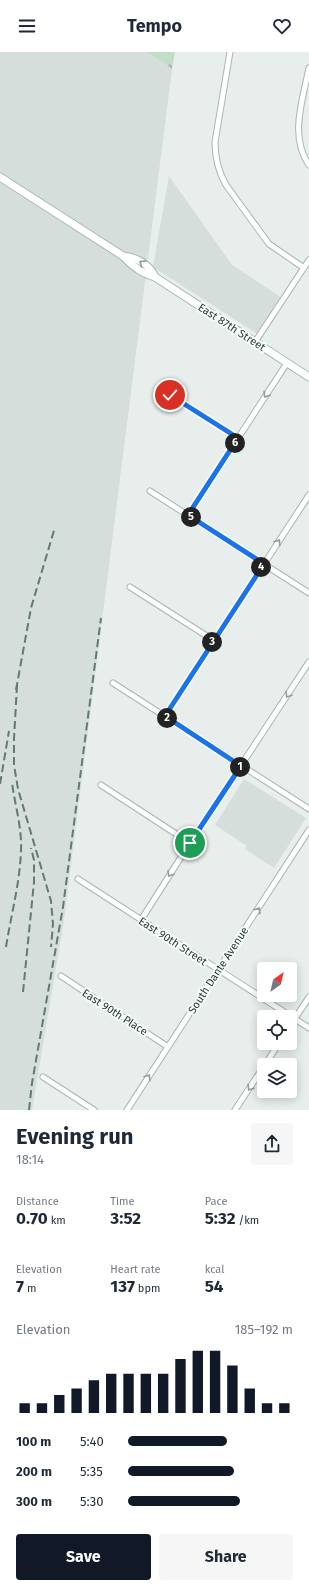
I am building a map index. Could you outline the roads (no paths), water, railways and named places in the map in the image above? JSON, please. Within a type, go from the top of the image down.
[{"type":"main road","name":"East 87th Street","points":[[1,178],[122,256],[132,257],[152,270],[155,277],[309,377]]},
{"type":"street","points":[[230,52],[215,142],[215,154],[220,175],[269,244],[304,268]]},
{"type":"street","points":[[309,68],[298,126],[302,150],[309,165]]},
{"type":"street","points":[[255,342],[309,260]]},
{"type":"street","points":[[188,515],[287,363]]},
{"type":"street","points":[[170,395],[238,438]]},
{"type":"street","points":[[150,490],[309,593]]},
{"type":"street","points":[[165,716],[213,640],[309,495]]},
{"type":"street","points":[[130,587],[213,640]]},
{"type":"street","points":[[141,920],[309,662]]},
{"type":"street","points":[[113,683],[309,809]]},
{"type":"street","points":[[101,785],[190,843]]},
{"type":"street","name":"South Dante Avenue","points":[[127,1110],[309,830]]},
{"type":"street","name":"East 90th Street","points":[[78,879],[281,1010]]},
{"type":"street","name":"East 90th Place","points":[[61,976],[168,1047]]},
{"type":"street","points":[[297,1016],[309,997]]},
{"type":"street","name":"East 90th Street","points":[[297,1020],[309,1028]]},
{"type":"street","points":[[42,1077],[94,1110]]},
{"type":"street","points":[[235,1110],[257,1077]]},
{"type":"railway","points":[[16,690],[31,608],[55,527]]},
{"type":"railway","points":[[29,1110],[32,1083],[63,907],[101,618]]},
{"type":"railway","points":[[17,685],[14,765],[18,789],[51,901],[53,924],[51,947]]},
{"type":"railway","points":[[0,784],[9,731]]},
{"type":"railway","points":[[6,947],[17,887],[21,850],[19,825],[12,783]]},
{"type":"railway","points":[[23,992],[34,882],[34,860],[31,848]]}]
